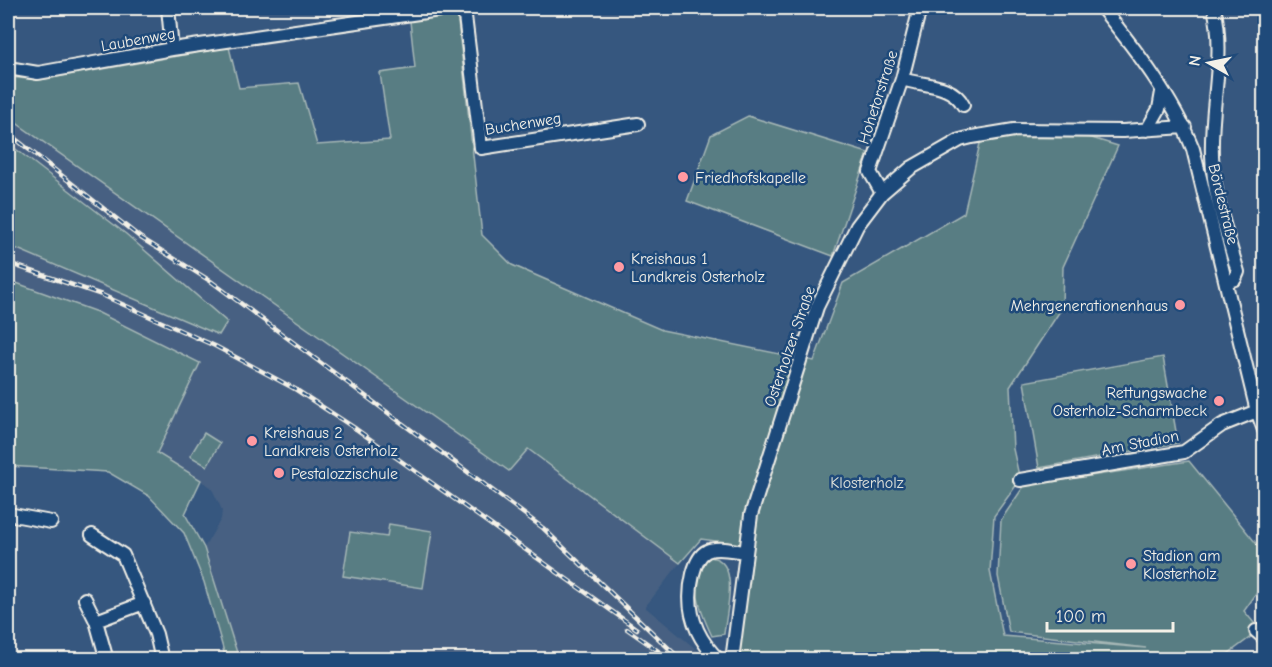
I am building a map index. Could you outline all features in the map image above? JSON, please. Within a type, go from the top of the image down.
[{"type":"street","points":[[168,8],[172,49]]},
{"type":"street","name":"Laubenweg","points":[[8,68],[38,73],[375,13],[453,8]]},
{"type":"street","name":"Buchenweg","points":[[464,8],[481,148],[638,124]]},
{"type":"street","name":"Hohetorstraße","points":[[882,194],[870,172],[902,79],[920,8]]},
{"type":"street","name":"Bördestraße","points":[[1102,8],[1185,127],[1193,149],[1257,411],[1264,430]]},
{"type":"street","points":[[1214,8],[1218,47],[1212,156],[1217,192],[1238,272],[1235,279],[1226,282]]},
{"type":"street","points":[[902,79],[919,85],[932,84],[959,97],[963,105]]},
{"type":"street","points":[[1147,130],[1159,109],[1162,92]]},
{"type":"street","name":"Osterholzer Straße","points":[[732,660],[751,515],[817,307],[857,226],[882,194],[911,168],[953,144],[972,137],[1014,130],[1147,130],[1185,127]]},
{"type":"street","name":"Am Stadion","points":[[1020,480],[1184,452],[1222,425],[1257,411]]},
{"type":"street","points":[[8,514],[51,522]]},
{"type":"street","points":[[92,536],[123,555],[144,603],[162,660]]},
{"type":"street","points":[[718,659],[704,644],[689,606],[695,565],[706,552],[717,549],[745,552]]},
{"type":"street","points":[[85,599],[96,621],[105,653]]},
{"type":"street","points":[[96,621],[144,603]]},
{"type":"shaded area","points":[[8,117],[509,471],[527,449],[680,563],[645,607],[708,659],[239,659],[204,548],[221,519],[222,510],[211,487],[157,453],[199,363],[97,312],[8,280],[8,245],[218,335],[227,323],[126,234],[8,143]]},
{"type":"green space","name":"Klosterholz","points":[[457,13],[482,235],[512,265],[662,330],[814,361],[843,283],[964,213],[981,139],[1072,132],[1118,146],[1063,267],[1062,308],[1010,387],[1013,449],[1020,480],[994,516],[990,571],[1003,636],[1146,648],[1009,632],[998,576],[1001,520],[1024,486],[1189,461],[1264,553],[1264,583],[1244,611],[1260,630],[1221,659],[749,659],[739,653],[752,546],[701,539],[680,563],[528,449],[509,471],[8,117],[8,77],[40,80],[229,47],[239,88],[299,83],[317,145],[390,140],[380,73],[415,68],[410,21]]},
{"type":"green space","points":[[748,116],[868,153],[833,256],[687,201],[711,135]]},
{"type":"green space","points":[[8,143],[126,234],[227,322],[219,335],[8,245]]},
{"type":"green space","points":[[8,280],[97,312],[200,363],[157,453],[201,480],[185,514],[204,548],[239,659],[226,659],[204,582],[184,533],[149,496],[108,472],[8,466]]},
{"type":"green space","points":[[1163,357],[1178,443],[1039,468],[1024,382]]},
{"type":"green space","points":[[204,433],[220,443],[207,466],[190,456]]},
{"type":"green space","points":[[389,524],[432,531],[423,588],[343,576],[350,532],[387,537]]},
{"type":"green space","points":[[708,557],[719,560],[725,566],[730,588],[724,634],[712,636],[700,607],[697,587],[702,567]]},
{"type":"railway","points":[[8,133],[141,238],[212,282],[543,528],[681,660]]},
{"type":"railway","points":[[8,263],[102,295],[215,346],[295,389],[356,429],[637,629]]},
{"type":"railway","points":[[627,629],[664,655]]},
{"type":"place","name":"Friedhofskapelle","points":[[683,177]]},
{"type":"place","name":"Kreishaus 1 Landkreis Osterholz","points":[[619,267]]},
{"type":"place","name":"Mehrgenerationenhaus","points":[[1180,305]]},
{"type":"place","name":"Rettungswache Osterholz-Scharmbeck","points":[[1219,401]]},
{"type":"place","name":"Kreishaus 2 Landkreis Osterholz","points":[[252,441]]},
{"type":"place","name":"Pestalozzischule","points":[[279,473]]},
{"type":"place","name":"Stadion am Klosterholz","points":[[1131,564]]}]
